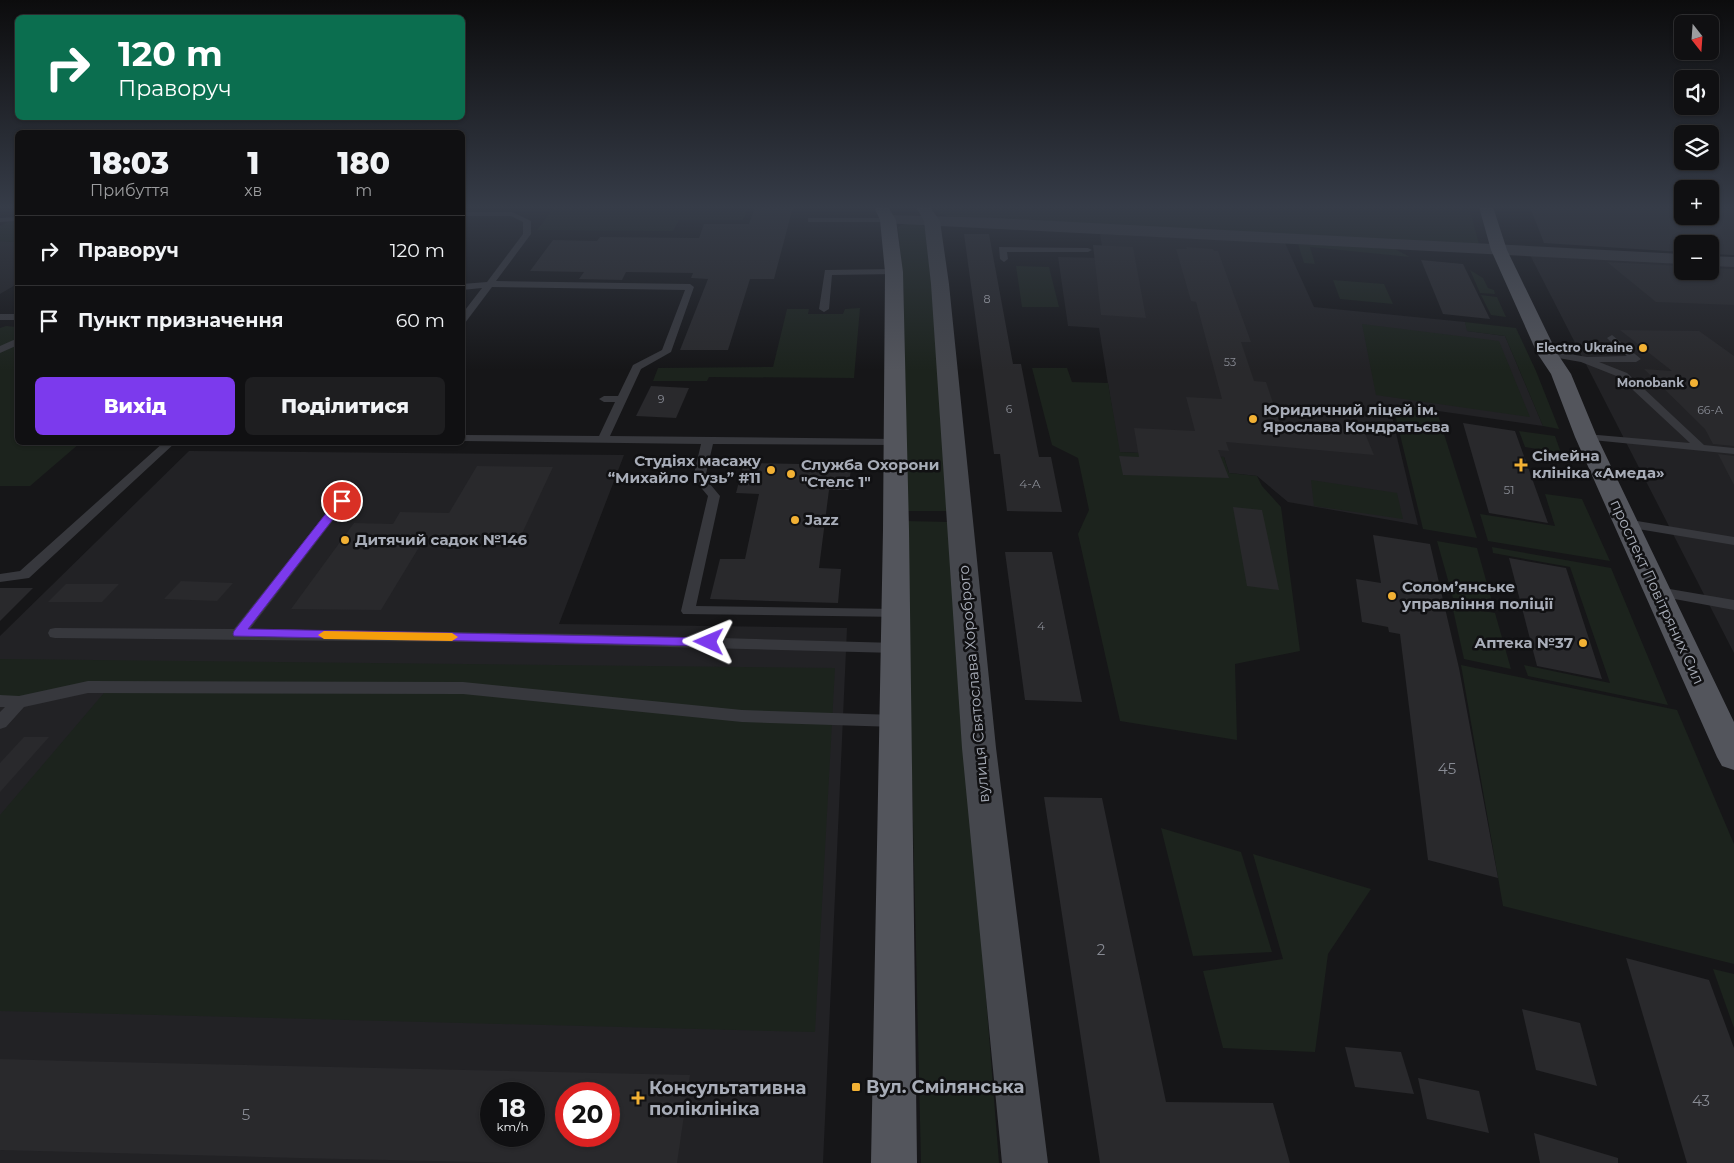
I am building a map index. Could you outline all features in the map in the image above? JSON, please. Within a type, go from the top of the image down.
[{"type":"main road","points":[[892,261],[896,442],[894,1163]]},
{"type":"main road","name":"проспект Повітряних Сил","points":[[1504,261],[1547,353],[1561,374],[1586,437],[1734,755]]},
{"type":"street","name":"вулиця Святослава Хороброго","points":[[936,261],[940,284],[979,748],[1025,1163]]},
{"type":"lane","points":[[465,317],[507,261]]},
{"type":"lane","points":[[824,309],[828,272],[894,272]]},
{"type":"lane","points":[[465,287],[491,284],[690,287],[666,352],[637,367],[603,439]]},
{"type":"lane","points":[[1547,353],[1583,359],[1636,359],[1612,338]]},
{"type":"lane","points":[[0,350],[15,342]]},
{"type":"lane","points":[[1583,359],[1623,375],[1701,448]]},
{"type":"lane","points":[[604,399],[622,399]]},
{"type":"lane","points":[[1586,437],[1734,451]]},
{"type":"lane","points":[[465,438],[896,442]]},
{"type":"lane","points":[[708,440],[699,478],[714,496],[688,611],[896,614]]},
{"type":"lane","points":[[0,578],[24,575],[168,445]]},
{"type":"lane","points":[[239,634],[342,501]]},
{"type":"lane","points":[[1625,522],[1734,541]]},
{"type":"lane","points":[[1658,592],[1734,606]]},
{"type":"lane","points":[[55,634],[239,634],[896,648]]},
{"type":"lane","points":[[0,701],[19,702],[88,687],[463,688],[742,716],[896,721]]},
{"type":"lane","points":[[0,723],[19,702]]},
{"type":"shaded area","points":[[0,261],[15,261],[15,285],[0,294]]},
{"type":"shaded area","points":[[901,261],[931,261],[934,283],[949,511],[908,511]]},
{"type":"shaded area","name":"Юридичний ліцей ім. Ярослава Кондратьєва","points":[[1059,261],[1293,261],[1314,307],[1465,322],[1468,331],[1505,336],[1543,426],[1389,404],[1418,525],[1288,502],[1257,476],[1229,473],[1224,457],[1119,452],[1099,328],[1068,326]]},
{"type":"shaded area","points":[[1303,261],[1314,261],[1315,264],[1304,263]]},
{"type":"shaded area","points":[[1533,261],[1674,261],[1674,280],[1719,280],[1719,261],[1734,262],[1734,653]]},
{"type":"shaded area","points":[[1016,266],[1049,267],[1059,307],[1022,307]]},
{"type":"shaded area","points":[[1470,270],[1483,278],[1488,288],[1494,290],[1495,294],[1480,293]]},
{"type":"shaded area","points":[[1333,280],[1384,284],[1393,304],[1340,299]]},
{"type":"shaded area","points":[[1481,295],[1497,297],[1506,317],[1491,315]]},
{"type":"shaded area","points":[[860,308],[854,378],[709,377],[707,381],[653,381],[658,368],[773,367],[787,309],[809,309],[808,314],[843,314],[845,309]]},
{"type":"shaded area","points":[[1465,322],[1516,328],[1536,371],[1559,429],[1543,426],[1505,336],[1467,331]]},
{"type":"shaded area","points":[[1362,324],[1499,341],[1530,417],[1376,395]]},
{"type":"shaded area","points":[[6,326],[15,327],[15,445],[78,445],[30,486],[0,486],[0,328]]},
{"type":"shaded area","points":[[1032,368],[1067,368],[1072,382],[1108,383],[1120,452],[1224,457],[1229,473],[1257,476],[1262,486],[1281,507],[1300,651],[1235,664],[1237,740],[1120,721],[1078,534],[1089,510],[1078,458],[1052,445]]},
{"type":"shaded area","points":[[1393,406],[1437,412],[1477,538],[1423,529]]},
{"type":"shaded area","points":[[1519,431],[1555,436],[1561,453],[1525,447]]},
{"type":"shaded area","points":[[189,451],[624,455],[559,624],[847,628],[823,1163],[0,1163],[0,636]]},
{"type":"shaded area","points":[[1311,480],[1397,493],[1403,519],[1314,506]]},
{"type":"shaded area","points":[[1545,494],[1582,499],[1610,561],[1488,541],[1480,514],[1555,526]]},
{"type":"shaded area","points":[[906,521],[949,522],[999,1163],[921,1163]]},
{"type":"shaded area","points":[[1437,541],[1477,548],[1493,605],[1453,598]]},
{"type":"shaded area","points":[[1492,547],[1611,568],[1668,705],[1528,676],[1524,665],[1610,683],[1570,567],[1493,553]]},
{"type":"shaded area","points":[[1452,605],[1495,613],[1511,669],[1464,659]]},
{"type":"shaded area","points":[[0,659],[835,668],[815,1032],[0,1011],[0,815],[109,687],[0,701]]},
{"type":"shaded area","points":[[1461,665],[1677,710],[1734,844],[1734,964],[1503,906]]},
{"type":"shaded area","points":[[1161,828],[1241,852],[1272,952],[1193,956]]},
{"type":"shaded area","points":[[1253,854],[1371,889],[1328,954],[1315,1052],[1223,1048],[1203,971],[1283,959]]},
{"type":"shaded area","points":[[1713,969],[1734,974],[1734,1028]]},
{"type":"building","points":[[537,261],[779,261],[774,279],[750,279],[728,350],[680,350],[708,279],[691,278],[693,273],[626,272],[622,280],[579,279],[584,272],[530,271]]},
{"type":"building","points":[[968,261],[994,261],[1013,364],[1021,364],[1039,457],[1051,457],[1062,512],[1007,511],[1000,454],[994,454]]},
{"type":"building","points":[[1095,261],[1136,261],[1146,318],[1101,315]]},
{"type":"building","points":[[1180,261],[1222,261],[1251,342],[1241,342],[1254,381],[1266,382],[1280,424],[1364,431],[1374,455],[1226,442],[1229,451],[1218,450],[1229,478],[1123,475],[1119,456],[1139,457],[1134,428],[1195,431],[1186,397],[1222,399],[1196,302],[1191,301]]},
{"type":"building","points":[[1422,261],[1463,264],[1490,319],[1443,314]]},
{"type":"building","points":[[1607,262],[1674,266],[1674,280],[1719,280],[1719,268],[1734,269],[1734,305],[1656,302]]},
{"type":"building","points":[[1620,330],[1699,331],[1734,356],[1734,446],[1713,444],[1705,429],[1644,369],[1672,371]]},
{"type":"building","points":[[651,386],[689,388],[676,418],[636,416]]},
{"type":"building","points":[[1463,423],[1515,431],[1548,523],[1489,513]]},
{"type":"building","points":[[1718,454],[1734,456],[1734,485]]},
{"type":"building","points":[[744,463],[851,465],[849,490],[829,490],[819,568],[841,569],[838,603],[710,599],[720,559],[745,559],[759,494],[736,493]]},
{"type":"building","points":[[477,466],[553,467],[519,540],[424,539],[381,610],[291,609],[354,523],[393,524],[400,512],[449,513]]},
{"type":"building","points":[[1233,507],[1262,510],[1279,590],[1247,586]]},
{"type":"building","points":[[1373,535],[1430,544],[1459,668],[1498,878],[1428,860],[1400,634],[1389,632],[1388,627],[1362,622],[1356,579],[1381,583]]},
{"type":"building","points":[[1005,552],[1052,552],[1082,702],[1025,700]]},
{"type":"building","points":[[1509,558],[1566,568],[1602,679],[1537,666]]},
{"type":"building","points":[[181,581],[233,583],[217,601],[164,599]]},
{"type":"building","points":[[66,584],[119,584],[102,602],[48,602]]},
{"type":"building","points":[[0,588],[33,588],[0,621]]},
{"type":"building","points":[[24,737],[49,737],[0,792],[0,763]]},
{"type":"building","points":[[1044,797],[1102,798],[1166,1102],[1273,1103],[1290,1163],[1100,1163]]},
{"type":"building","points":[[1626,958],[1709,980],[1734,1048],[1734,1163],[1687,1163]]},
{"type":"building","points":[[1522,1009],[1580,1023],[1597,1086],[1536,1070]]},
{"type":"building","points":[[1345,1047],[1401,1052],[1414,1094],[1355,1087]]},
{"type":"building","points":[[0,1059],[690,1075],[677,1163],[517,1163],[0,1150]]},
{"type":"building","points":[[1418,1078],[1479,1091],[1489,1133],[1427,1119]]},
{"type":"building","points":[[1534,1133],[1618,1158],[1618,1163],[1540,1163]]},
{"type":"slow traffic","points":[[324,635],[452,637]]},
{"type":"place","name":"Electro Ukraine","points":[[1643,348]]},
{"type":"place","name":"Monobank","points":[[1694,383]]},
{"type":"place","name":"Юридичний ліцей ім. Ярослава Кондратьєва","points":[[1253,419]]},
{"type":"place","name":"Сімейна клініка «Амеда»","points":[[1521,465]]},
{"type":"place","name":"Студіях масажу “Михайло Гузь” #11","points":[[771,470]]},
{"type":"place","name":"Служба Охорони \"Стелс 1\"","points":[[791,474]]},
{"type":"place","name":"Jazz","points":[[795,520]]},
{"type":"place","name":"Дитячий садок №146","points":[[345,540]]},
{"type":"place","name":"Соломʼянське управління поліції","points":[[1392,596]]},
{"type":"place","name":"Аптека №37","points":[[1583,643]]},
{"type":"place","name":"Вул. Смілянська","points":[[856,1087]]},
{"type":"place","name":"Консультативна поліклініка","points":[[638,1098]]},
{"type":"route","points":[[342,501],[239,634],[709,642]]}]
